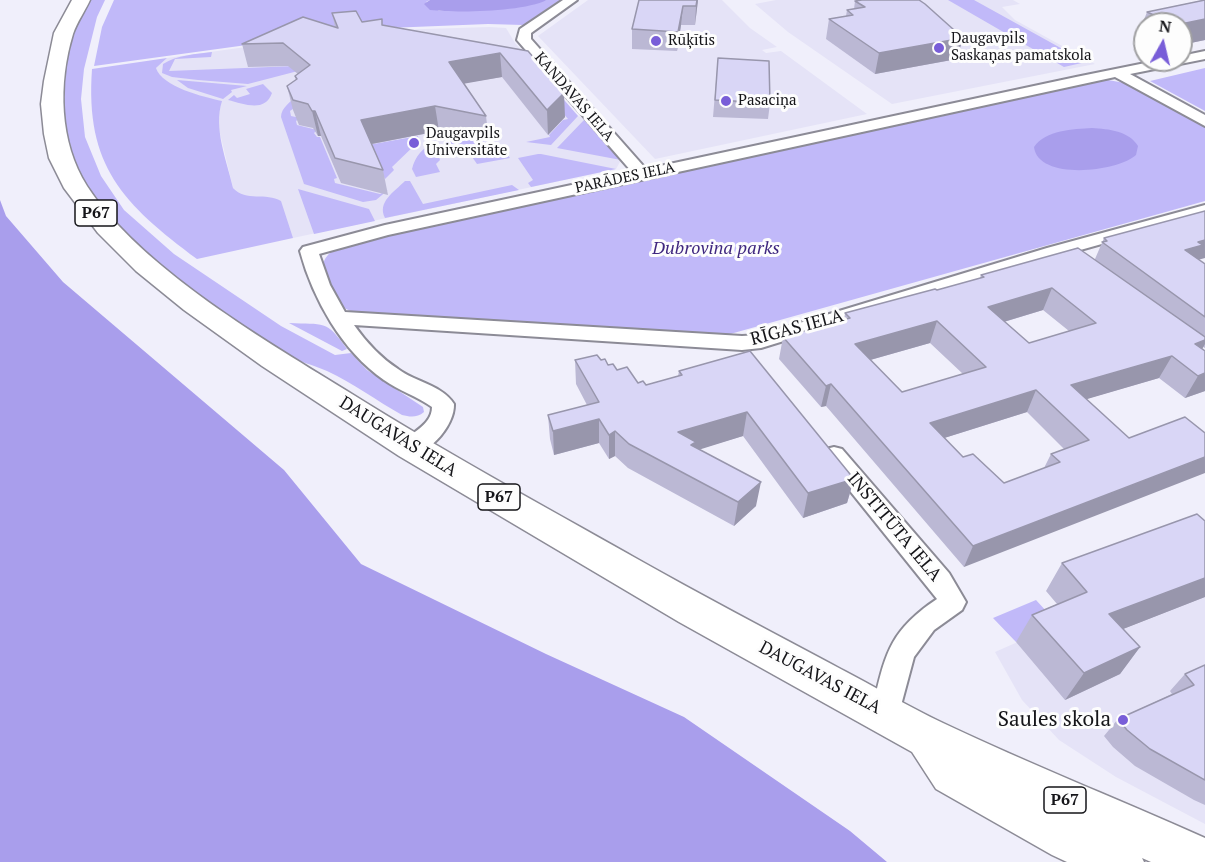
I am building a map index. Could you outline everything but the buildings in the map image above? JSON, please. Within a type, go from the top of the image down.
[{"type":"main road","name":"DAUGAVAS IELA","points":[[81,0],[64,33],[57,61],[52,104],[55,134],[61,158],[76,188],[107,228],[146,265],[194,304],[273,359],[411,447],[693,610],[927,737],[1205,862]]},
{"type":"main road","name":"DAUGAVAS IELA","points":[[927,737],[952,774],[1120,862]]},
{"type":"street","name":"KANDAVAS IELA","points":[[571,0],[525,32],[524,40],[643,175]]},
{"type":"street","name":"PARĀDES IELA","points":[[411,447],[439,422],[444,411],[443,404],[390,374],[370,357],[339,318],[312,267],[309,251],[385,230],[1205,55]]},
{"type":"street","points":[[1117,73],[1205,121]]},
{"type":"street","name":"RĪGAS IELA","points":[[339,318],[742,343],[761,341],[1068,255],[1205,210]]},
{"type":"street","points":[[742,343],[755,360]]},
{"type":"street","name":"INSTITŪTA IELA","points":[[818,435],[940,581],[953,602],[924,622],[902,652],[886,714]]},
{"type":"shaded area","points":[[430,0],[547,0],[522,7],[490,11],[457,11],[430,10],[424,4]]},
{"type":"shaded area","points":[[588,0],[722,0],[750,28],[777,47],[762,50],[766,53],[781,51],[867,114],[655,159],[538,36]]},
{"type":"shaded area","name":"Daugavpils Saskaņas pamatskola","points":[[776,0],[1013,0],[1020,4],[1002,7],[1015,20],[1095,64],[892,104],[788,32],[755,4]]},
{"type":"shaded area","name":"Daugavpils Universitāte","points":[[506,28],[515,43],[578,116],[585,119],[621,160],[616,169],[293,238],[233,188],[218,125],[158,74],[156,68],[167,58],[361,31]]},
{"type":"shaded area","points":[[1092,128],[1112,130],[1129,137],[1138,146],[1136,155],[1113,166],[1097,169],[1063,169],[1049,165],[1039,158],[1034,147],[1039,141],[1053,134]]},
{"type":"shaded area","points":[[0,200],[6,216],[63,282],[284,470],[361,564],[546,654],[684,717],[850,831],[887,862],[0,862]]},
{"type":"shaded area","name":"Saules skola","points":[[1205,597],[1205,824],[1116,777],[1059,740],[1022,700],[995,652],[1070,619],[1091,642]]},
{"type":"green space","points":[[89,0],[105,0],[97,17],[84,69],[81,99],[85,137],[101,176],[124,210],[174,254],[281,326],[335,355],[351,353],[367,370],[423,407],[424,412],[413,416],[402,415],[337,376],[290,357],[250,332],[165,270],[99,205],[82,180],[74,161],[68,142],[62,102],[70,41],[75,25]]},
{"type":"green space","points":[[114,0],[430,0],[426,2],[439,11],[459,11],[519,7],[547,0],[560,0],[523,25],[488,24],[363,29],[94,66],[102,27]]},
{"type":"green space","points":[[948,0],[974,0],[1086,62],[1064,67]]},
{"type":"green space","points":[[212,52],[211,57],[175,59],[169,71],[321,65],[248,84],[172,77],[162,73],[163,64],[168,61],[187,55]]},
{"type":"green space","points":[[167,58],[156,68],[166,81],[184,90],[222,101],[220,133],[233,188],[244,195],[269,197],[281,201],[293,238],[197,259],[148,220],[114,180],[95,132],[91,103],[92,69]]},
{"type":"green space","points":[[1205,68],[1205,111],[1150,81],[1193,72]]},
{"type":"green space","points":[[513,74],[301,103],[290,111],[291,116],[300,118],[296,121],[297,125],[317,130],[314,133],[320,137],[337,178],[334,179],[335,183],[380,194],[388,190],[376,200],[363,202],[304,184],[281,117],[285,108],[298,95]]},
{"type":"green space","points":[[545,78],[578,116],[551,145],[526,142],[550,137],[549,135],[563,120],[568,119],[536,81]]},
{"type":"green space","name":"Dubrovina parks","points":[[1102,79],[1125,83],[1205,126],[1205,201],[723,336],[353,312],[344,308],[322,267],[328,255],[348,243]]},
{"type":"green space","points":[[177,80],[247,86],[231,90],[232,92],[223,99],[188,88]]},
{"type":"green space","points":[[263,84],[272,93],[264,103],[253,106],[228,100],[234,95],[237,98],[250,94],[246,89]]},
{"type":"green space","points":[[585,119],[621,160],[557,148]]},
{"type":"green space","points":[[418,136],[419,141],[392,167],[394,170],[385,179],[368,145]]},
{"type":"green space","points":[[462,140],[495,145],[510,158],[477,164],[470,154],[448,142]]},
{"type":"green space","points":[[435,143],[440,160],[436,164],[440,172],[416,177],[412,169],[415,160],[423,149]]},
{"type":"green space","points":[[538,154],[616,169],[531,187],[528,183],[533,180],[518,158]]},
{"type":"green space","points":[[405,181],[410,181],[423,204],[512,185],[519,190],[385,218],[383,207],[385,202]]},
{"type":"green space","points":[[298,189],[369,209],[375,221],[314,234]]},
{"type":"green space","points":[[289,323],[317,324],[329,328],[347,349],[342,351]]},
{"type":"green space","points":[[1036,600],[1058,624],[1016,642],[993,618]]},
{"type":"place","name":"Rūķītis","points":[[656,41]]},
{"type":"place","name":"Daugavpils Saskaņas pamatskola","points":[[939,48]]},
{"type":"place","name":"Pasaciņa","points":[[726,101]]},
{"type":"place","name":"Daugavpils Universitāte","points":[[414,143]]},
{"type":"place","name":"Saules skola","points":[[1123,720]]}]
